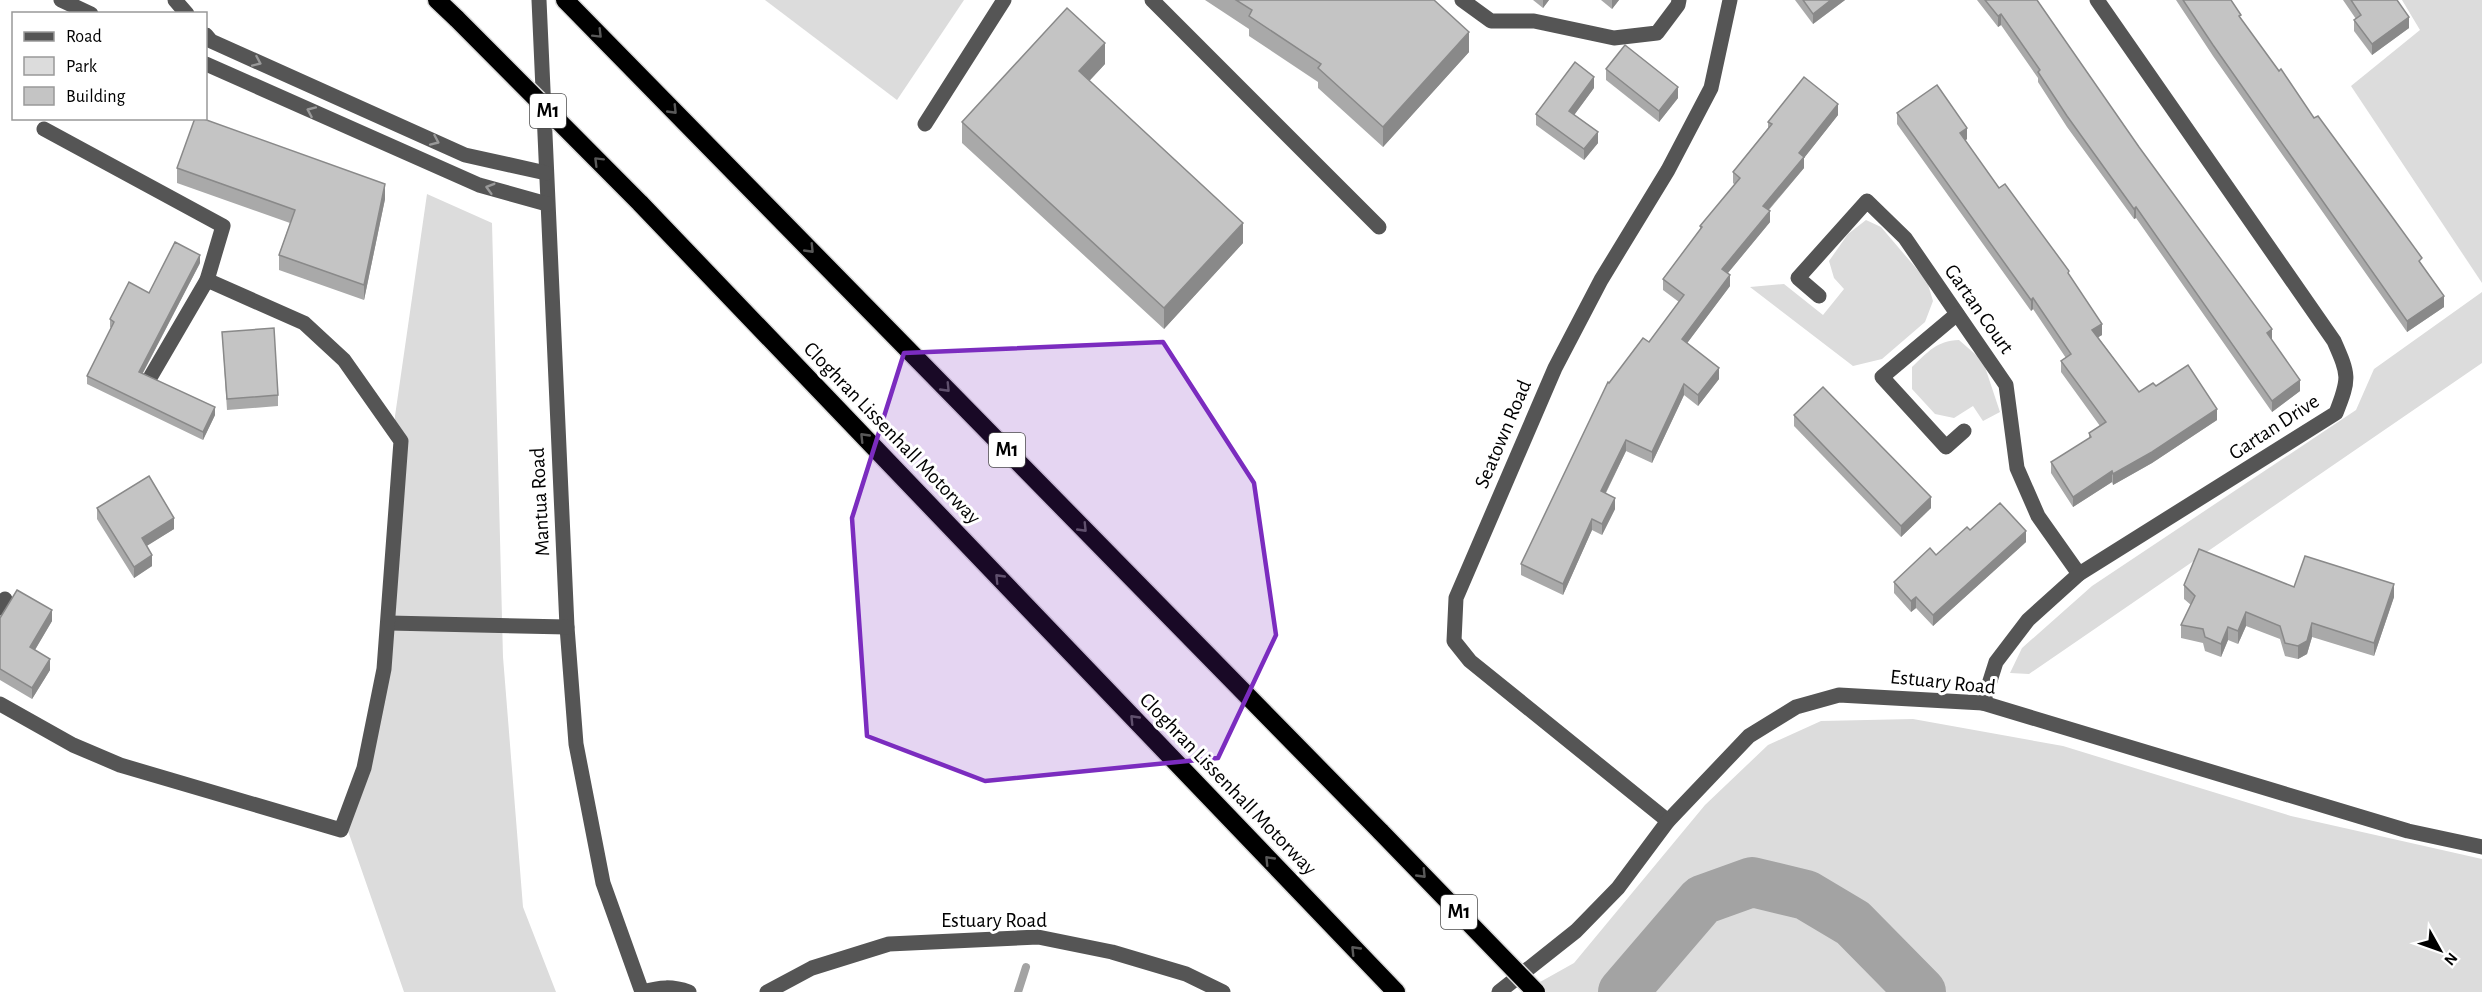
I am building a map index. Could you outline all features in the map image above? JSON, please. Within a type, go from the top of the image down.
[{"type":"highway","name":"Cloghran Lissenhall Motorway","points":[[437,0],[640,203],[1396,992]]},
{"type":"highway","name":"M1","points":[[565,0],[1536,992]]},
{"type":"street","points":[[61,0],[87,12]]},
{"type":"street","points":[[174,0],[185,12]]},
{"type":"street","name":"Mantua Road","points":[[539,0],[567,627],[576,744],[603,883],[642,992]]},
{"type":"street","points":[[925,124],[1004,0]]},
{"type":"street","points":[[1152,0],[1379,227]]},
{"type":"street","points":[[1462,0],[1491,21],[1534,21],[1614,38],[1657,33],[1678,5],[1678,0]]},
{"type":"street","name":"Seatown Road","points":[[1668,821],[1470,661],[1454,641],[1456,598],[1555,368],[1601,280],[1668,170],[1711,88],[1730,0]]},
{"type":"street","name":"Gartan Drive","points":[[1983,703],[1996,662],[2028,620],[2079,574],[2336,413],[2345,390],[2347,368],[2334,340],[2097,0]]},
{"type":"street","points":[[207,36],[211,41],[465,155],[546,173]]},
{"type":"street","points":[[207,64],[479,185],[547,204]]},
{"type":"street","points":[[44,129],[223,226],[207,280],[152,376]]},
{"type":"street","name":"Gartan Court","points":[[1820,296],[1798,278],[1867,201],[1905,238],[2006,385],[2017,468],[2038,516],[2079,574]]},
{"type":"street","points":[[0,704],[73,745],[120,765],[341,830],[364,768],[384,669],[401,441],[344,360],[304,323],[207,280]]},
{"type":"street","points":[[1957,314],[1882,377],[1946,447],[1964,431]]},
{"type":"street","points":[[389,623],[567,627]]},
{"type":"street","name":"Estuary Road","points":[[1499,992],[1576,931],[1618,888],[1668,821],[1749,736],[1796,707],[1839,694],[1983,703],[2408,831],[2482,846]]},
{"type":"street","name":"Estuary Road","points":[[767,992],[812,968],[889,944],[1038,937],[1112,952],[1186,974],[1223,992]]},
{"type":"street","points":[[642,992],[659,987],[677,987],[689,992]]},
{"type":"highlighted area","points":[[1163,342],[1254,483],[1276,635],[1218,758],[985,781],[867,736],[852,518],[904,353]]},
{"type":"green space","points":[[765,0],[964,0],[897,100]]},
{"type":"green space","points":[[2402,0],[2482,0],[2482,283],[2351,86],[2420,30]]},
{"type":"green space","points":[[427,194],[492,223],[503,657],[523,907],[556,992],[404,992],[347,828],[389,649],[395,416]]},
{"type":"green space","points":[[1866,220],[1881,227],[1927,281],[1933,301],[1925,322],[1882,359],[1853,366],[1750,287],[1784,284],[1823,315],[1844,289],[1834,278],[1829,261],[1848,234]]},
{"type":"green space","points":[[2482,292],[2482,363],[2029,674],[2010,673],[2022,648],[2092,586],[2356,410],[2374,369]]},
{"type":"green space","points":[[1959,340],[1983,361],[2000,412],[1983,421],[1973,406],[1954,418],[1935,414],[1912,389],[1912,367],[1938,345]]},
{"type":"green space","points":[[1913,719],[2063,746],[2291,816],[2482,859],[2482,992],[1522,992],[1574,963],[1705,805],[1768,745],[1821,721]]},
{"type":"building","points":[[1236,0],[1434,0],[1469,32],[1383,127],[1318,68],[1321,64],[1249,16],[1252,10]]},
{"type":"building","points":[[1803,0],[1831,0],[1813,14]]},
{"type":"building","points":[[1985,0],[2037,0],[2139,147],[2272,329],[2267,333],[2300,380],[2272,401],[2136,207],[2134,209],[2067,116],[2038,72],[2040,70],[2001,14],[1998,16]]},
{"type":"building","points":[[2183,0],[2231,0],[2241,15],[2239,16],[2279,71],[2281,69],[2314,118],[2318,116],[2422,258],[2419,261],[2444,296],[2407,321]]},
{"type":"building","points":[[2351,0],[2397,0],[2409,17],[2372,44],[2354,20],[2361,15]]},
{"type":"building","points":[[1067,8],[1105,43],[1079,71],[1243,223],[1164,308],[962,122]]},
{"type":"building","points":[[1625,45],[1678,87],[1659,111],[1606,69]]},
{"type":"building","points":[[1575,62],[1594,77],[1569,111],[1598,132],[1584,149],[1536,114]]},
{"type":"building","points":[[1804,77],[1838,104],[1799,153],[1804,157],[1763,206],[1770,211],[1722,269],[1730,275],[1682,339],[1719,368],[1698,395],[1684,384],[1652,452],[1626,440],[1601,491],[1615,498],[1602,524],[1592,519],[1563,584],[1521,564],[1608,382],[1643,338],[1649,342],[1684,295],[1663,279],[1702,227],[1700,226],[1740,178],[1733,172],[1772,124],[1768,122]]},
{"type":"building","points":[[1937,85],[1967,128],[1960,133],[1999,188],[2005,184],[2069,271],[2068,273],[2102,324],[2092,330],[2139,392],[2153,383],[2156,386],[2188,365],[2217,409],[2152,452],[2113,474],[2112,471],[2073,497],[2051,462],[2091,437],[2089,433],[2106,422],[2061,361],[2071,354],[2033,298],[2031,300],[1897,113]]},
{"type":"building","points":[[194,120],[207,120],[385,184],[364,285],[279,255],[295,210],[177,168]]},
{"type":"building","points":[[175,242],[200,255],[139,372],[215,407],[203,432],[87,376],[114,322],[110,319],[129,282],[149,293]]},
{"type":"building","points":[[274,328],[278,395],[227,399],[222,332]]},
{"type":"building","points":[[1823,387],[1931,497],[1901,526],[1794,415]]},
{"type":"building","points":[[149,476],[174,518],[142,538],[152,555],[134,567],[97,508]]},
{"type":"building","points":[[2000,503],[2026,531],[1933,615],[1916,597],[1911,601],[1894,582],[1930,548],[1936,555],[1967,527],[1970,530]]},
{"type":"building","points":[[2199,549],[2294,587],[2305,556],[2394,584],[2374,643],[2312,623],[2307,641],[2298,646],[2285,643],[2280,626],[2246,612],[2238,631],[2228,627],[2221,644],[2205,637],[2203,629],[2181,625],[2195,596],[2184,585]]},
{"type":"building","points":[[17,590],[52,610],[30,647],[50,659],[32,688],[0,669],[0,618]]},
{"type":"waterway","points":[[1623,992],[1702,900],[1752,882],[1806,895],[1853,923],[1921,992]]},
{"type":"waterway","points":[[1018,992],[1026,967]]}]
